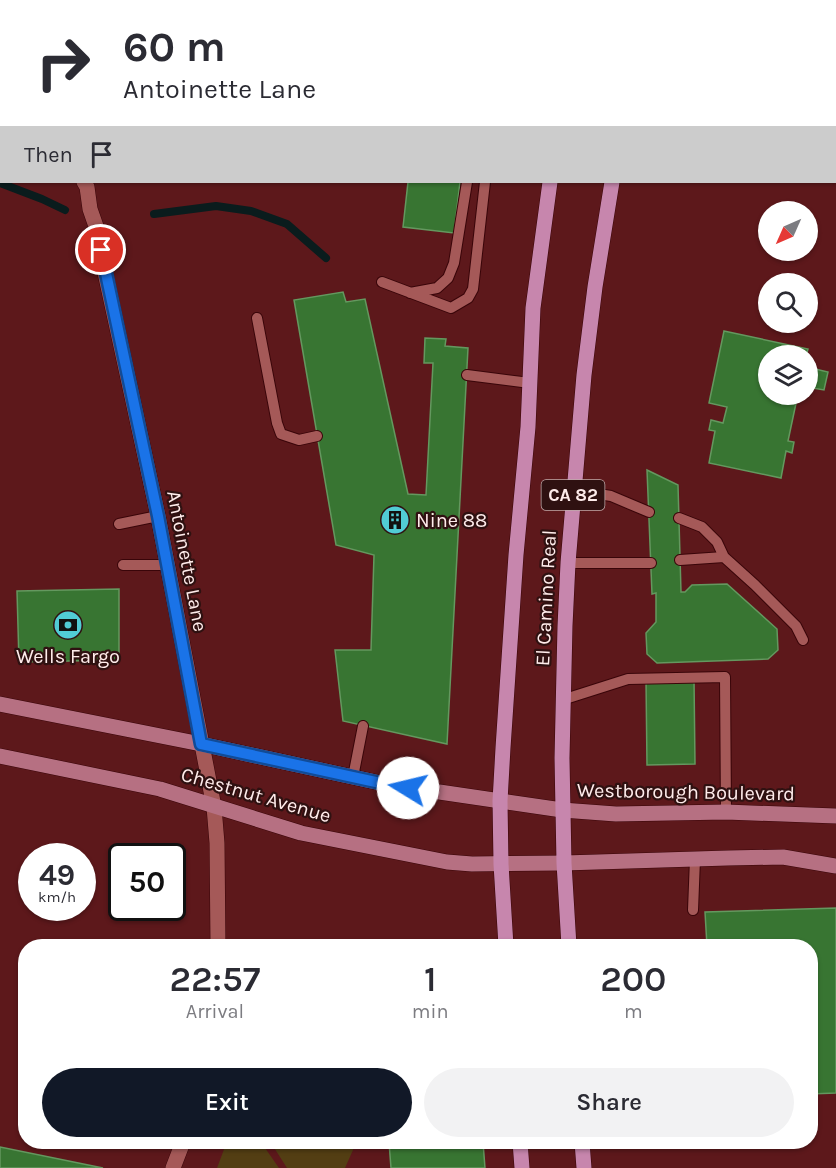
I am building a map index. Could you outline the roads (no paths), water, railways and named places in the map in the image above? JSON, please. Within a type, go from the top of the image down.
[{"type":"main road","name":"El Camino Real","points":[[506,939],[500,801],[516,555],[528,427],[533,308],[550,183]]},
{"type":"main road","name":"El Camino Real","points":[[569,939],[562,810],[562,700],[568,563],[584,375],[612,183]]},
{"type":"main road","name":"Chestnut Avenue","points":[[0,704],[385,784],[500,801]]},
{"type":"main road","name":"Chestnut Avenue","points":[[0,756],[160,789],[312,836],[447,862],[501,864]]},
{"type":"main road","name":"Westborough Boulevard","points":[[500,801],[562,810],[616,814],[726,812],[836,816]]},
{"type":"main road","points":[[501,864],[783,857],[836,866]]},
{"type":"main road","points":[[521,1149],[522,1168]]},
{"type":"main road","points":[[583,1149],[584,1168]]},
{"type":"street","name":"Antoinette Lane","points":[[84,183],[98,232],[158,516],[214,807],[217,843],[218,939]]},
{"type":"street","points":[[173,1168],[180,1149]]},
{"type":"lane","points":[[409,292],[437,288],[447,278],[454,263],[467,183]]},
{"type":"lane","points":[[382,282],[451,308],[468,298],[474,289],[485,183]]},
{"type":"lane","points":[[257,318],[281,434],[299,440],[317,436]]},
{"type":"lane","points":[[467,375],[530,383]]},
{"type":"lane","points":[[574,490],[611,496],[649,512]]},
{"type":"lane","points":[[119,524],[158,516]]},
{"type":"lane","points":[[679,518],[702,527],[717,542],[724,557],[796,626],[803,640]]},
{"type":"lane","points":[[680,560],[724,557]]},
{"type":"lane","points":[[568,563],[651,563]]},
{"type":"lane","points":[[123,565],[167,565]]},
{"type":"lane","points":[[562,700],[628,679],[725,676],[726,812]]},
{"type":"lane","points":[[353,777],[363,726]]},
{"type":"lane","points":[[693,910],[695,859]]},
{"type":"waterway","points":[[0,183],[65,210]]},
{"type":"waterway","points":[[154,214],[216,206],[251,211],[287,224],[326,258]]},
{"type":"place","name":"Nine 88","points":[[395,520]]},
{"type":"place","name":"Wells Fargo","points":[[68,625]]}]
